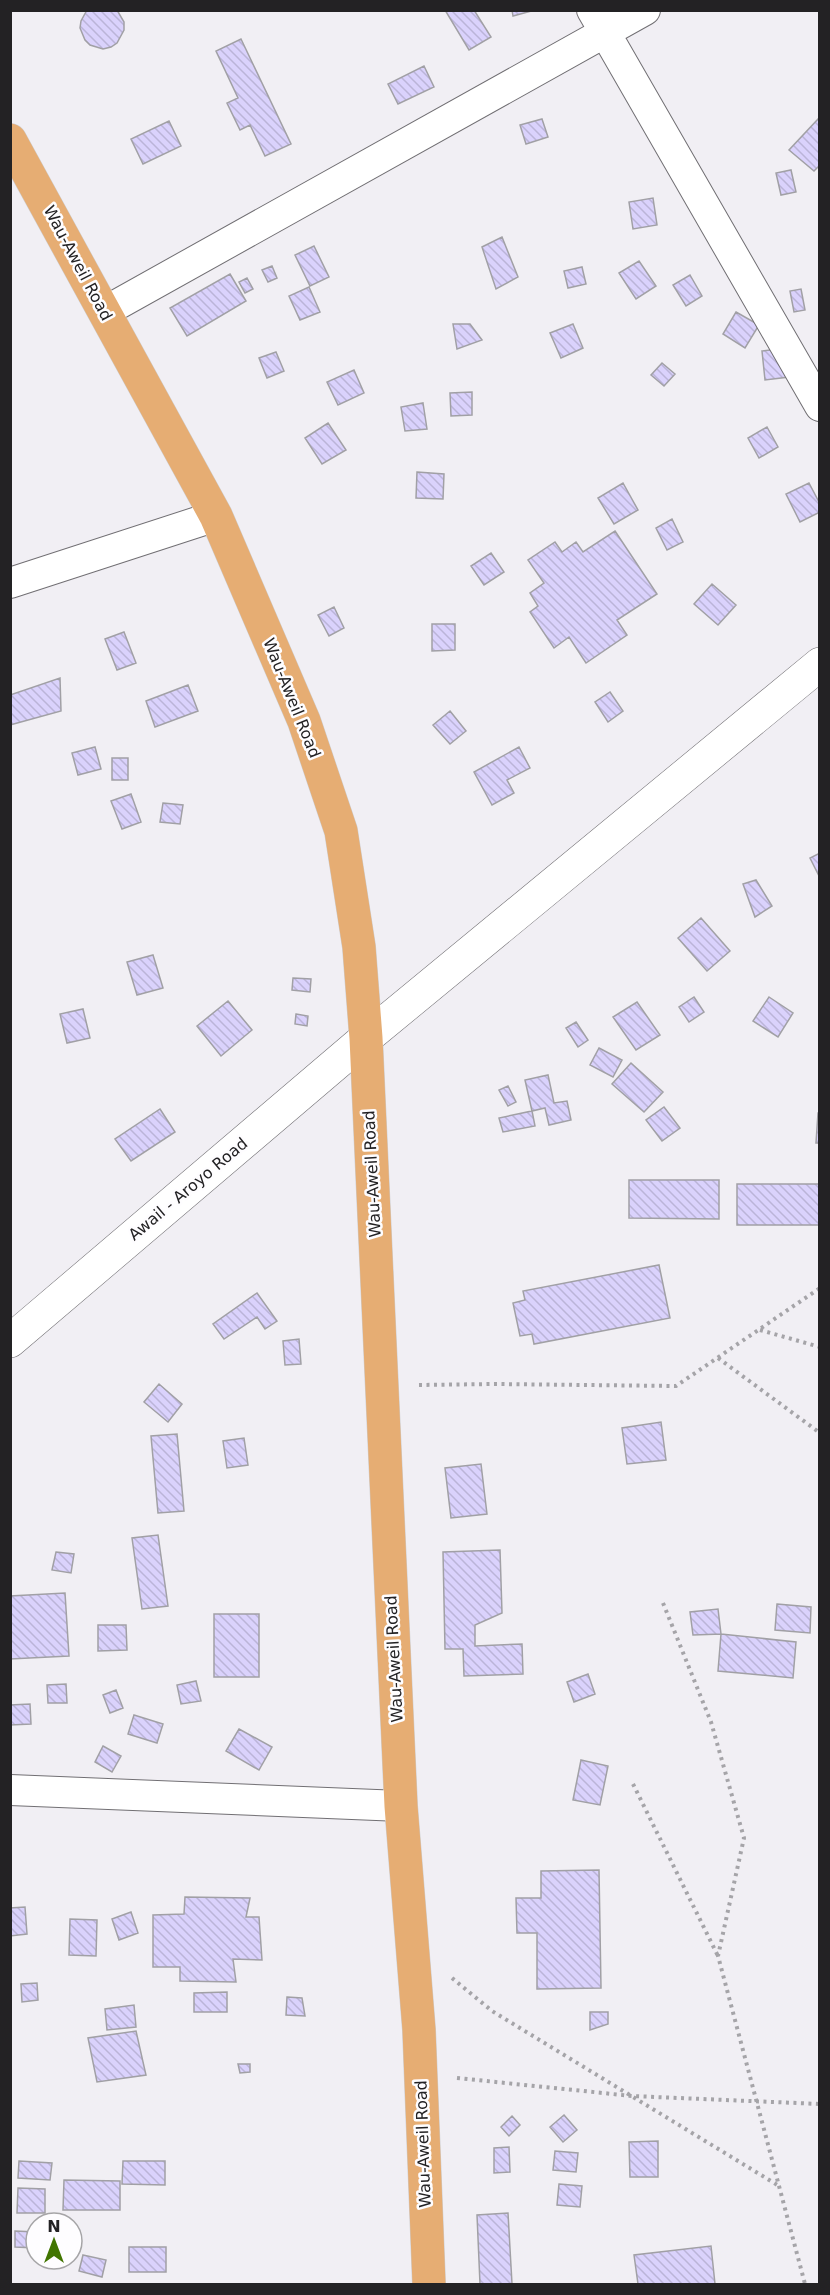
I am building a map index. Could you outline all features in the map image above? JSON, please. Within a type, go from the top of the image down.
[{"type":"main road","name":"Wau-Aweil Road","points":[[10,140],[216,516],[304,721],[340,831],[359,947],[366,1038],[401,1806],[421,2074],[429,2284]]},
{"type":"street","points":[[104,312],[599,22],[645,10]]},
{"type":"street","points":[[599,22],[819,406]]},
{"type":"street","points":[[10,583],[216,516]]},
{"type":"street","name":"Awail - Aroyo Road","points":[[10,1341],[366,1038],[819,664]]},
{"type":"street","points":[[10,1790],[401,1806]]},
{"type":"path","points":[[382,1386],[494,1384],[676,1386],[819,1288]]},
{"type":"path","points":[[759,1330],[819,1347]]},
{"type":"path","points":[[718,1358],[819,1433]]},
{"type":"path","points":[[663,1603],[711,1722],[744,1838],[718,1956]]},
{"type":"path","points":[[633,1784],[718,1956],[805,2284]]},
{"type":"path","points":[[412,1945],[492,2011],[779,2186]]},
{"type":"path","points":[[421,2074],[632,2096],[819,2104]]},
{"type":"building","points":[[87,10],[117,10],[124,22],[124,30],[117,43],[103,49],[90,45],[85,40],[80,28]]},
{"type":"building","points":[[445,10],[474,10],[491,37],[469,50]]},
{"type":"building","points":[[512,10],[535,10],[513,16]]},
{"type":"building","points":[[241,39],[291,144],[265,156],[250,125],[240,130],[227,103],[238,98],[216,51]]},
{"type":"building","points":[[424,66],[434,87],[398,104],[388,84]]},
{"type":"building","points":[[820,117],[820,165],[814,171],[789,150]]},
{"type":"building","points":[[542,119],[548,137],[526,144],[520,125]]},
{"type":"building","points":[[169,121],[181,146],[143,164],[131,139]]},
{"type":"building","points":[[791,170],[796,192],[781,195],[776,173]]},
{"type":"building","points":[[653,198],[657,225],[633,229],[629,202]]},
{"type":"building","points":[[502,237],[518,277],[496,289],[482,247]]},
{"type":"building","points":[[314,246],[329,277],[310,286],[295,255]]},
{"type":"building","points":[[639,261],[656,286],[636,299],[619,273]]},
{"type":"building","points":[[272,266],[277,278],[268,282],[262,270]]},
{"type":"building","points":[[582,267],[586,284],[568,288],[564,271]]},
{"type":"building","points":[[230,274],[246,301],[187,336],[170,308]]},
{"type":"building","points":[[690,275],[702,296],[686,306],[673,285]]},
{"type":"building","points":[[247,278],[253,289],[245,293],[239,282]]},
{"type":"building","points":[[309,287],[320,312],[300,320],[289,296]]},
{"type":"building","points":[[801,289],[805,310],[794,312],[790,291]]},
{"type":"building","points":[[736,312],[759,325],[745,348],[723,334]]},
{"type":"building","points":[[453,324],[470,324],[482,340],[457,349]]},
{"type":"building","points":[[573,324],[583,348],[561,358],[550,333]]},
{"type":"building","points":[[786,348],[789,377],[765,380],[762,351]]},
{"type":"building","points":[[276,352],[284,371],[267,378],[259,358]]},
{"type":"building","points":[[662,363],[675,374],[664,386],[651,375]]},
{"type":"building","points":[[354,370],[364,393],[338,405],[327,382]]},
{"type":"building","points":[[472,392],[472,415],[451,416],[450,393]]},
{"type":"building","points":[[423,403],[427,429],[405,431],[401,407]]},
{"type":"building","points":[[328,423],[346,450],[322,464],[305,438]]},
{"type":"building","points":[[767,427],[778,447],[759,458],[748,438]]},
{"type":"building","points":[[417,472],[444,474],[443,499],[416,498]]},
{"type":"building","points":[[623,483],[638,510],[614,524],[598,498]]},
{"type":"building","points":[[809,483],[820,504],[820,512],[800,522],[786,494]]},
{"type":"building","points":[[672,519],[683,542],[667,550],[656,528]]},
{"type":"building","points":[[615,531],[657,594],[617,620],[627,635],[586,663],[569,637],[554,648],[530,612],[538,606],[530,593],[544,583],[528,560],[555,542],[562,552],[576,542],[583,552]]},
{"type":"building","points":[[491,553],[504,572],[484,585],[471,566]]},
{"type":"building","points":[[712,584],[736,605],[718,625],[694,604]]},
{"type":"building","points":[[334,607],[344,628],[329,636],[318,615]]},
{"type":"building","points":[[432,624],[455,624],[455,650],[432,651]]},
{"type":"building","points":[[124,632],[136,663],[117,670],[105,639]]},
{"type":"building","points":[[60,678],[61,711],[10,725],[10,695]]},
{"type":"building","points":[[188,685],[198,711],[155,727],[146,701]]},
{"type":"building","points":[[610,692],[623,711],[608,722],[595,702]]},
{"type":"building","points":[[450,711],[466,731],[450,744],[433,725]]},
{"type":"building","points":[[95,747],[101,769],[78,775],[72,753]]},
{"type":"building","points":[[519,747],[530,768],[507,780],[514,793],[492,805],[474,772]]},
{"type":"building","points":[[112,758],[128,758],[128,780],[112,780]]},
{"type":"building","points":[[131,794],[141,822],[122,829],[111,801]]},
{"type":"building","points":[[163,803],[183,805],[180,824],[160,822]]},
{"type":"building","points":[[820,853],[820,878],[810,858]]},
{"type":"building","points":[[756,880],[772,906],[755,917],[743,884]]},
{"type":"building","points":[[701,918],[730,951],[707,971],[678,938]]},
{"type":"building","points":[[153,955],[163,988],[137,995],[127,962]]},
{"type":"building","points":[[293,978],[311,979],[310,992],[292,990]]},
{"type":"building","points":[[694,997],[704,1012],[689,1022],[679,1007]]},
{"type":"building","points":[[769,997],[793,1013],[778,1037],[753,1021]]},
{"type":"building","points":[[228,1001],[252,1030],[221,1056],[197,1026]]},
{"type":"building","points":[[637,1002],[660,1035],[636,1050],[613,1017]]},
{"type":"building","points":[[83,1009],[90,1038],[67,1043],[60,1014]]},
{"type":"building","points":[[296,1014],[308,1016],[307,1026],[295,1024]]},
{"type":"building","points":[[576,1022],[588,1040],[578,1047],[566,1028]]},
{"type":"building","points":[[599,1048],[622,1060],[613,1077],[590,1065]]},
{"type":"building","points":[[631,1063],[663,1092],[644,1112],[612,1084]]},
{"type":"building","points":[[548,1075],[554,1103],[567,1101],[571,1120],[549,1125],[545,1108],[532,1111],[525,1080]]},
{"type":"building","points":[[508,1086],[516,1102],[508,1106],[499,1090]]},
{"type":"building","points":[[664,1107],[680,1128],[662,1141],[646,1120]]},
{"type":"building","points":[[160,1109],[175,1132],[131,1161],[115,1139]]},
{"type":"building","points":[[532,1111],[535,1126],[503,1132],[499,1118]]},
{"type":"building","points":[[818,1113],[820,1113],[820,1143],[816,1143]]},
{"type":"building","points":[[629,1180],[719,1180],[719,1219],[629,1218]]},
{"type":"building","points":[[737,1184],[820,1184],[820,1225],[737,1225]]},
{"type":"building","points":[[659,1265],[670,1318],[534,1344],[532,1334],[520,1336],[513,1303],[525,1300],[523,1291]]},
{"type":"building","points":[[257,1293],[277,1321],[265,1329],[257,1317],[224,1339],[213,1324]]},
{"type":"building","points":[[299,1339],[301,1364],[285,1365],[283,1341]]},
{"type":"building","points":[[159,1384],[182,1404],[168,1422],[144,1402]]},
{"type":"building","points":[[661,1422],[666,1460],[627,1464],[622,1428]]},
{"type":"building","points":[[177,1434],[184,1511],[158,1513],[151,1436]]},
{"type":"building","points":[[244,1438],[248,1465],[227,1468],[223,1441]]},
{"type":"building","points":[[481,1464],[487,1514],[451,1518],[445,1468]]},
{"type":"building","points":[[158,1535],[168,1606],[142,1609],[132,1538]]},
{"type":"building","points":[[500,1550],[502,1613],[475,1625],[475,1646],[522,1644],[523,1674],[464,1676],[463,1649],[445,1649],[443,1552]]},
{"type":"building","points":[[56,1552],[74,1554],[71,1573],[52,1570]]},
{"type":"building","points":[[65,1593],[69,1656],[10,1659],[10,1596]]},
{"type":"building","points":[[777,1604],[811,1607],[810,1633],[775,1630]]},
{"type":"building","points":[[718,1609],[721,1634],[693,1635],[690,1612]]},
{"type":"building","points":[[214,1614],[259,1614],[259,1677],[214,1677]]},
{"type":"building","points":[[98,1625],[126,1625],[127,1650],[98,1651]]},
{"type":"building","points":[[721,1634],[796,1642],[793,1678],[718,1671]]},
{"type":"building","points":[[588,1674],[595,1694],[574,1702],[567,1682]]},
{"type":"building","points":[[196,1681],[201,1701],[181,1704],[177,1685]]},
{"type":"building","points":[[66,1684],[67,1703],[48,1703],[47,1685]]},
{"type":"building","points":[[116,1690],[123,1708],[110,1713],[103,1695]]},
{"type":"building","points":[[30,1704],[31,1724],[10,1725],[10,1705]]},
{"type":"building","points":[[134,1715],[163,1724],[157,1743],[128,1734]]},
{"type":"building","points":[[239,1729],[272,1747],[259,1770],[226,1751]]},
{"type":"building","points":[[103,1746],[121,1756],[112,1772],[95,1762]]},
{"type":"building","points":[[581,1760],[608,1766],[600,1805],[573,1800]]},
{"type":"building","points":[[599,1870],[601,1988],[537,1989],[537,1933],[517,1933],[516,1898],[541,1898],[541,1871]]},
{"type":"building","points":[[185,1897],[250,1898],[246,1917],[259,1917],[262,1960],[233,1959],[236,1982],[180,1981],[180,1967],[153,1967],[153,1915],[184,1914]]},
{"type":"building","points":[[25,1907],[27,1934],[10,1936],[10,1908]]},
{"type":"building","points":[[131,1912],[138,1933],[119,1940],[112,1919]]},
{"type":"building","points":[[70,1919],[97,1920],[96,1956],[69,1955]]},
{"type":"building","points":[[37,1983],[38,2000],[22,2002],[21,1984]]},
{"type":"building","points":[[227,1992],[227,2012],[194,2012],[194,1993]]},
{"type":"building","points":[[287,1997],[302,1998],[305,2016],[286,2015]]},
{"type":"building","points":[[134,2005],[136,2027],[107,2030],[105,2009]]},
{"type":"building","points":[[590,2012],[608,2012],[608,2024],[590,2030]]},
{"type":"building","points":[[136,2031],[146,2075],[97,2082],[88,2038]]},
{"type":"building","points":[[238,2064],[250,2064],[250,2072],[240,2073]]},
{"type":"building","points":[[564,2115],[577,2130],[563,2142],[550,2127]]},
{"type":"building","points":[[512,2116],[520,2125],[509,2136],[501,2127]]},
{"type":"building","points":[[658,2141],[658,2177],[630,2177],[629,2142]]},
{"type":"building","points":[[509,2147],[510,2172],[494,2173],[494,2148]]},
{"type":"building","points":[[555,2151],[578,2153],[576,2172],[553,2170]]},
{"type":"building","points":[[19,2161],[52,2163],[50,2180],[18,2178]]},
{"type":"building","points":[[123,2161],[165,2161],[165,2185],[122,2184]]},
{"type":"building","points":[[64,2180],[120,2181],[120,2210],[63,2210]]},
{"type":"building","points":[[559,2184],[582,2186],[580,2207],[557,2205]]},
{"type":"building","points":[[18,2188],[45,2189],[45,2211],[17,2213]]},
{"type":"building","points":[[508,2213],[512,2284],[480,2284],[477,2215]]},
{"type":"building","points":[[15,2231],[24,2231],[24,2247],[15,2247]]},
{"type":"building","points":[[711,2246],[715,2284],[638,2284],[634,2255]]},
{"type":"building","points":[[129,2247],[166,2247],[166,2272],[129,2272]]},
{"type":"building","points":[[84,2255],[106,2260],[102,2277],[79,2271],[84,2271]]}]
